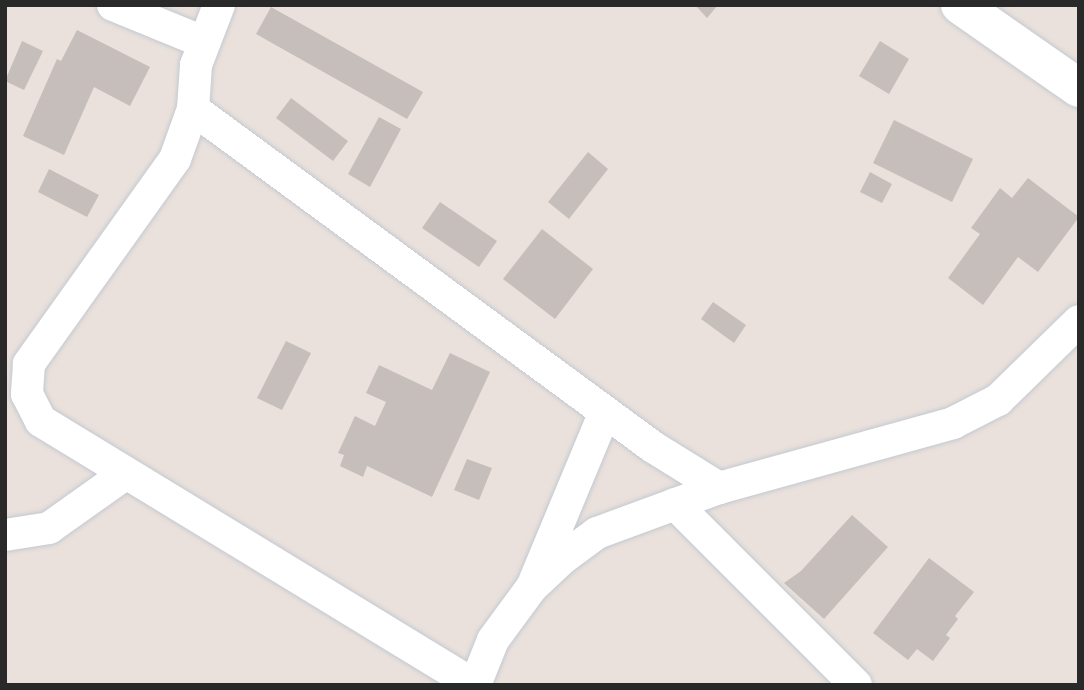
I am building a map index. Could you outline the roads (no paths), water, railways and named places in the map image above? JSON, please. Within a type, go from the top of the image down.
[{"type":"street","points":[[113,5],[203,41]]},
{"type":"street","points":[[219,5],[203,41],[196,65],[193,109],[174,159],[29,364],[27,394],[41,421],[475,685],[493,640],[532,587],[606,412]]},
{"type":"street","points":[[960,5],[1079,88]]},
{"type":"street","points":[[193,109],[653,447],[719,488]]},
{"type":"street","points":[[532,587],[597,533],[719,488],[953,423],[998,400],[1079,321]]},
{"type":"street","points":[[5,535],[49,528],[125,474]]},
{"type":"street","points":[[675,504],[856,685]]}]
